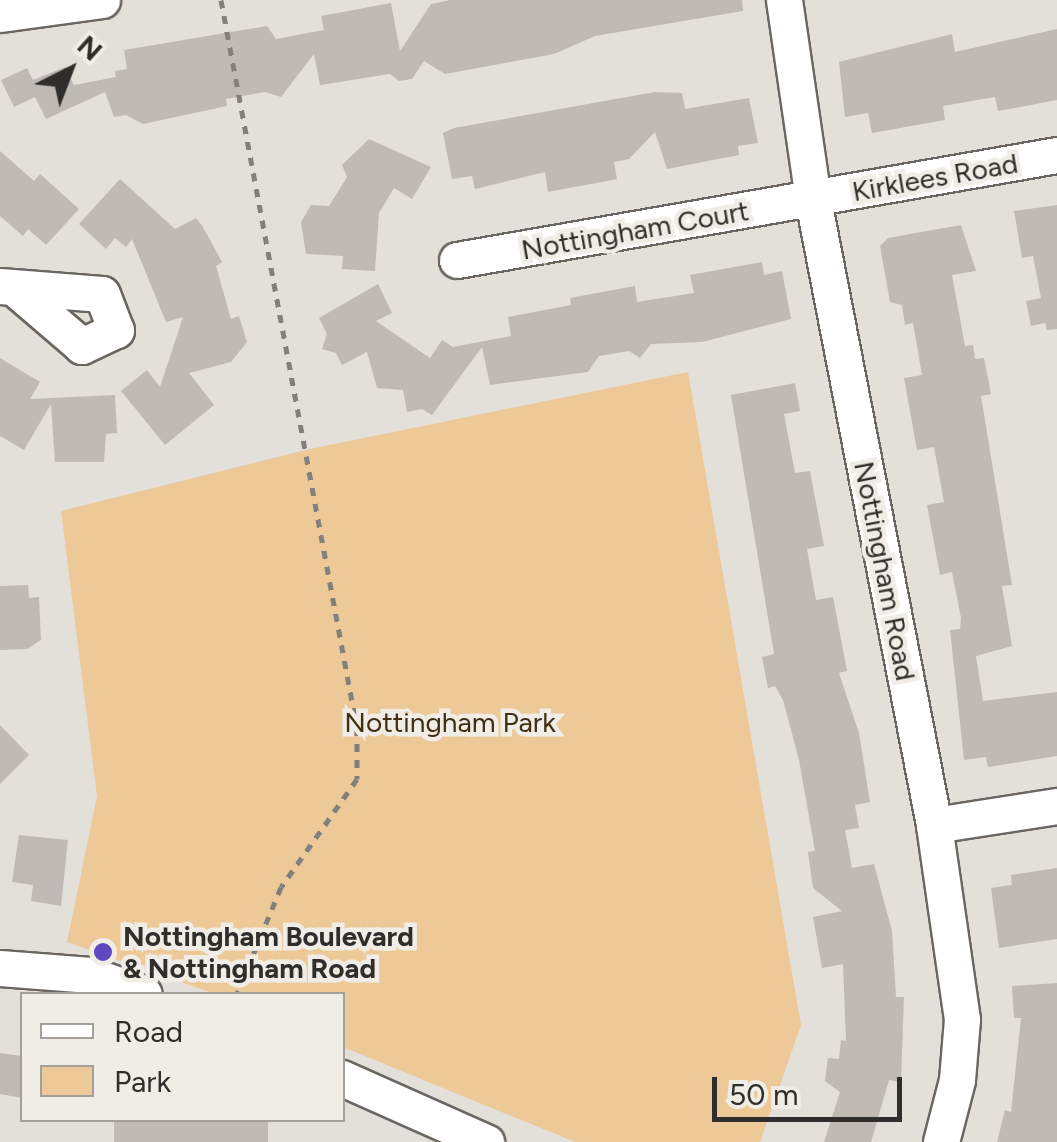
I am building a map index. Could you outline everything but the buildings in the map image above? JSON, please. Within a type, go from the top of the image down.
[{"type":"street","points":[[0,14],[102,0]]},
{"type":"street","name":"Nottingham Road","points":[[784,0],[813,200],[934,825],[962,1020],[957,1080],[942,1142]]},
{"type":"street","name":"Kirklees Road","points":[[813,200],[1057,156]]},
{"type":"street","name":"Nottingham Court","points":[[457,260],[813,200]]},
{"type":"street","points":[[934,825],[1057,806]]},
{"type":"street","points":[[0,968],[91,975],[138,992]]},
{"type":"street","points":[[345,1079],[486,1142]]},
{"type":"path","points":[[221,0],[358,728],[356,779],[280,887],[237,992]]},
{"type":"green space","name":"Nottingham Park","points":[[688,372],[801,1025],[760,1142],[575,1142],[345,1048],[345,992],[209,992],[67,942],[97,796],[61,511],[310,449]]},
{"type":"place","name":"Nottingham Boulevard & Nottingham Road","points":[[103,952]]}]
